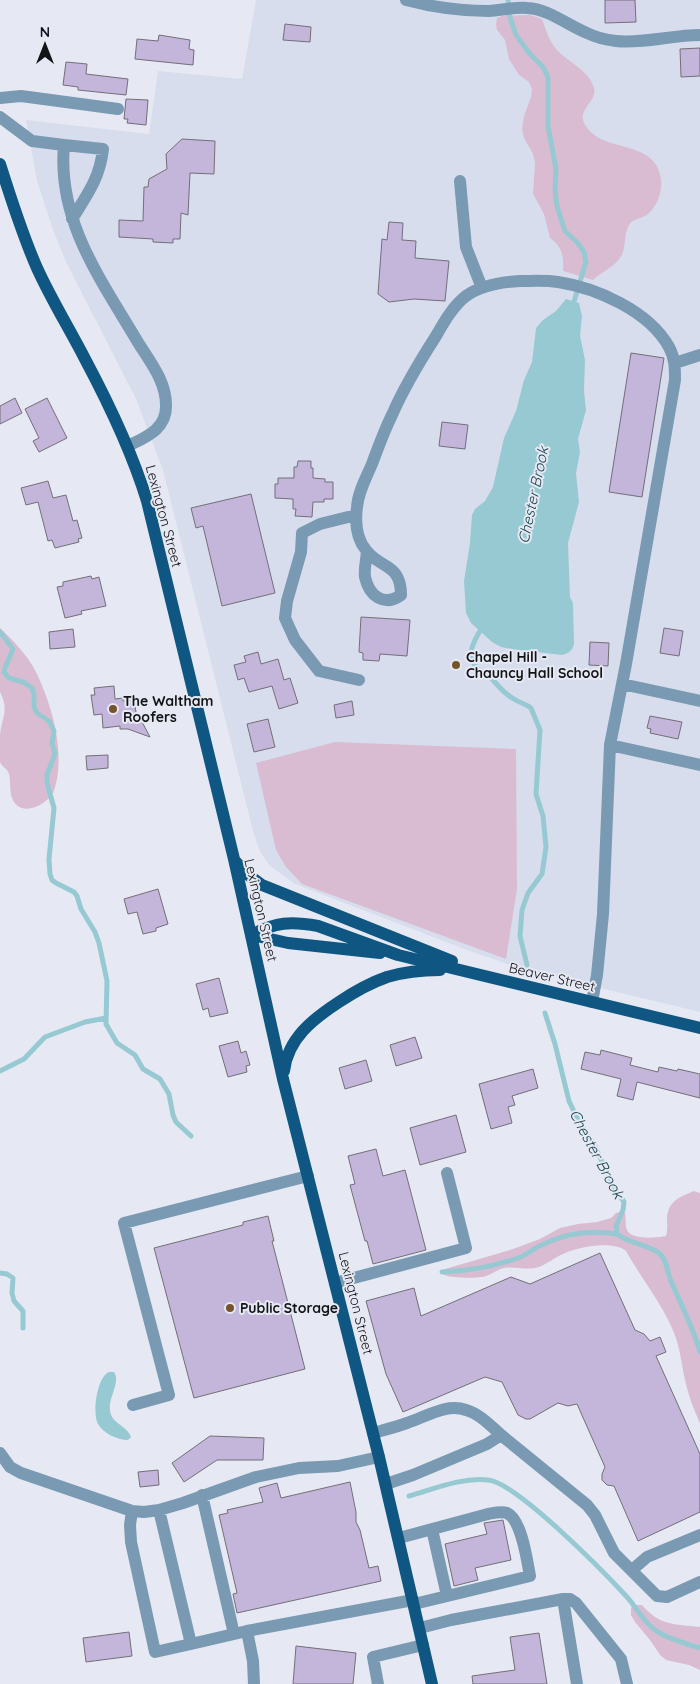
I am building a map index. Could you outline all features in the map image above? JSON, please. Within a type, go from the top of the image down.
[{"type":"main road","name":"Lexington Street","points":[[0,164],[24,238],[37,269],[86,360],[128,446],[149,510],[234,858],[284,1079],[386,1484],[432,1684]]},
{"type":"main road","points":[[0,185],[10,194]]},
{"type":"main road","points":[[234,858],[247,874],[262,885],[494,978]]},
{"type":"main road","name":"Beaver Street","points":[[252,935],[281,923],[304,924],[334,931],[398,955],[700,1028]]},
{"type":"main road","name":"Beaver Street","points":[[252,935],[306,945],[398,955]]},
{"type":"main road","points":[[284,1079],[290,1048],[302,1031],[322,1013],[352,994],[374,982],[397,974],[431,970],[462,971]]},
{"type":"lane","points":[[406,0],[477,11],[519,8],[536,9],[546,12],[588,34],[616,41],[649,41],[682,36],[700,36]]},
{"type":"lane","points":[[0,98],[21,96],[118,108]]},
{"type":"lane","points":[[0,117],[32,141],[103,149],[102,163],[97,177],[72,219]]},
{"type":"lane","points":[[64,145],[63,175],[67,200],[78,236],[94,268],[164,385],[167,407],[163,421],[154,433],[128,446]]},
{"type":"lane","points":[[460,181],[466,247],[482,288]]},
{"type":"lane","points":[[367,552],[360,542],[356,523],[357,505],[362,488],[392,414],[420,361],[456,306],[466,296],[482,288],[513,282],[544,280],[567,284],[619,302],[655,329],[665,342],[675,363],[676,380],[610,745],[607,776],[603,914],[597,975],[592,1002]]},
{"type":"lane","points":[[675,363],[700,355]]},
{"type":"lane","points":[[356,515],[320,524],[302,533],[301,552],[287,601],[285,618],[295,640],[320,671],[358,680]]},
{"type":"lane","points":[[622,684],[700,701]]},
{"type":"lane","points":[[610,745],[700,765]]},
{"type":"lane","points":[[335,1283],[466,1248],[447,1173]]},
{"type":"lane","points":[[133,1405],[169,1395],[124,1223],[308,1176]]},
{"type":"lane","points":[[373,1433],[440,1410],[456,1408],[467,1410],[482,1418],[587,1505],[595,1515],[611,1548],[657,1596],[667,1597],[700,1582]]},
{"type":"lane","points":[[386,1484],[487,1444],[501,1434]]},
{"type":"lane","points":[[0,1453],[6,1463],[15,1470],[132,1511],[144,1512],[183,1503],[245,1480],[310,1466],[348,1464],[379,1457]]},
{"type":"lane","points":[[202,1495],[234,1634]]},
{"type":"lane","points":[[159,1510],[191,1644]]},
{"type":"lane","points":[[132,1511],[130,1525],[131,1542],[156,1652],[247,1631],[447,1596],[530,1576],[519,1528],[512,1517],[502,1512],[399,1538]]},
{"type":"lane","points":[[432,1529],[447,1596]]},
{"type":"lane","points":[[632,1570],[647,1557],[700,1535]]},
{"type":"lane","points":[[420,1628],[563,1598],[570,1599],[576,1603],[618,1654],[627,1684]]},
{"type":"lane","points":[[563,1598],[577,1684]]},
{"type":"lane","points":[[247,1631],[253,1661],[254,1684]]},
{"type":"lane","points":[[378,1684],[373,1657],[423,1645]]},
{"type":"shaded area","name":"Chapel Hill - Chauncy Hall School","points":[[256,0],[700,0],[700,1012],[510,965],[467,950],[295,884],[270,866],[260,852],[253,831],[163,470],[136,399],[67,264],[53,230],[37,181],[26,120],[149,134],[158,71],[242,79]]},
{"type":"shaded area","points":[[530,15],[542,19],[554,47],[592,82],[594,94],[583,117],[588,129],[600,139],[646,155],[658,168],[660,175],[660,192],[654,208],[646,216],[635,220],[629,225],[624,250],[620,258],[614,265],[593,280],[563,271],[561,252],[557,244],[550,238],[544,214],[533,194],[535,163],[522,129],[532,89],[529,82],[519,75],[509,59],[505,40],[497,30],[496,24],[497,18],[502,16]]},
{"type":"shaded area","points":[[0,628],[25,654],[33,666],[51,710],[57,738],[58,766],[53,793],[44,802],[27,809],[17,805],[13,800],[10,777],[0,762],[0,736],[5,710],[0,692]]},
{"type":"shaded area","points":[[335,742],[516,749],[517,889],[506,959],[302,884],[286,867],[276,850],[256,763]]},
{"type":"shaded area","points":[[694,1191],[700,1193],[700,1424],[689,1394],[676,1338],[660,1304],[626,1251],[604,1245],[586,1247],[563,1254],[539,1267],[530,1269],[504,1268],[477,1278],[453,1277],[444,1275],[442,1272],[445,1269],[540,1239],[560,1228],[597,1222],[611,1218],[620,1212],[625,1213],[626,1226],[629,1233],[639,1237],[651,1238],[666,1236],[667,1217],[670,1207],[676,1200]]},
{"type":"shaded area","points":[[634,1605],[642,1605],[655,1617],[668,1623],[700,1627],[700,1670],[689,1665],[666,1660],[660,1655],[631,1615],[631,1608]]},
{"type":"water","points":[[566,299],[579,303],[582,316],[580,336],[585,360],[584,391],[586,410],[578,439],[580,452],[576,473],[579,502],[568,543],[574,644],[570,651],[562,655],[501,647],[492,642],[471,623],[466,613],[464,581],[472,515],[475,509],[485,501],[493,487],[504,438],[516,411],[524,380],[532,362],[536,328],[543,320],[556,311]]},
{"type":"water","points":[[109,1372],[114,1372],[116,1376],[110,1405],[111,1415],[129,1433],[131,1437],[128,1440],[119,1439],[107,1433],[100,1427],[96,1419],[95,1412],[99,1388],[101,1381]]},
{"type":"building","points":[[605,0],[635,0],[636,22],[605,23]]},
{"type":"building","points":[[285,24],[311,27],[310,42],[283,40]]},
{"type":"building","points":[[159,35],[190,40],[189,49],[194,50],[193,65],[135,59],[137,39],[158,41]]},
{"type":"building","points":[[700,48],[700,76],[681,77],[680,49]]},
{"type":"building","points":[[66,62],[87,64],[86,74],[128,79],[126,95],[78,90],[78,87],[63,85]]},
{"type":"building","points":[[126,99],[148,100],[146,125],[127,123],[128,119],[124,119]]},
{"type":"building","points":[[182,139],[215,141],[214,174],[190,173],[188,215],[181,213],[180,239],[173,239],[173,243],[153,242],[153,239],[119,237],[119,220],[143,221],[144,187],[148,187],[149,179],[167,169],[166,154]]},
{"type":"building","points":[[389,222],[403,223],[402,240],[416,241],[415,258],[449,261],[445,301],[414,299],[389,302],[378,294],[382,239],[387,240]]},
{"type":"building","points":[[631,353],[664,358],[642,497],[609,492]]},
{"type":"building","points":[[15,398],[22,413],[0,424],[0,406]]},
{"type":"building","points":[[47,398],[67,438],[39,452],[33,441],[39,438],[25,409]]},
{"type":"building","points":[[442,422],[468,425],[465,449],[439,446]]},
{"type":"building","points":[[298,461],[311,461],[313,478],[325,479],[325,482],[333,482],[333,499],[324,499],[324,502],[313,502],[312,517],[295,516],[296,509],[293,509],[293,499],[275,498],[275,484],[278,484],[278,478],[294,478],[294,467],[297,467]]},
{"type":"building","points":[[48,481],[53,498],[66,495],[73,521],[77,520],[82,538],[78,539],[79,542],[55,548],[52,540],[48,541],[38,502],[26,505],[21,488]]},
{"type":"building","points":[[251,494],[275,593],[222,606],[203,526],[196,528],[191,508]]},
{"type":"building","points":[[91,576],[92,579],[99,577],[106,606],[81,611],[82,614],[65,618],[57,587],[63,586],[63,582]]},
{"type":"building","points":[[361,617],[410,620],[407,656],[380,654],[379,661],[363,660],[363,653],[359,652]]},
{"type":"building","points":[[664,628],[683,631],[679,656],[660,653]]},
{"type":"building","points":[[73,629],[75,647],[50,649],[49,632]]},
{"type":"building","points":[[590,642],[609,643],[608,666],[589,665]]},
{"type":"building","points":[[258,652],[261,664],[278,659],[284,680],[290,678],[298,703],[279,709],[272,686],[249,692],[244,678],[238,680],[234,665],[246,662],[244,656]]},
{"type":"building","points":[[114,686],[115,699],[123,698],[123,701],[134,700],[137,718],[141,720],[150,737],[128,729],[120,729],[120,726],[103,728],[102,714],[94,715],[91,695],[95,695],[94,688]]},
{"type":"building","points":[[352,701],[354,715],[336,718],[334,705]]},
{"type":"building","points":[[650,716],[682,722],[678,739],[650,733],[651,729],[647,728]]},
{"type":"building","points":[[268,719],[275,747],[254,752],[247,724]]},
{"type":"building","points":[[108,755],[108,768],[87,770],[86,756]]},
{"type":"building","points":[[158,889],[168,924],[156,928],[156,931],[143,934],[137,912],[128,914],[124,899]]},
{"type":"building","points":[[219,978],[228,1013],[210,1017],[208,1008],[203,1010],[196,984]]},
{"type":"building","points":[[415,1037],[422,1058],[396,1066],[390,1045]]},
{"type":"building","points":[[238,1041],[241,1053],[246,1051],[250,1065],[246,1066],[247,1072],[228,1077],[219,1046]]},
{"type":"building","points":[[601,1050],[632,1058],[630,1065],[658,1072],[659,1067],[700,1074],[700,1098],[637,1082],[633,1100],[617,1096],[621,1079],[581,1069],[585,1052],[600,1055]]},
{"type":"building","points":[[366,1060],[372,1081],[345,1089],[339,1068]]},
{"type":"building","points":[[533,1069],[538,1088],[512,1096],[515,1105],[508,1107],[512,1123],[491,1129],[479,1084]]},
{"type":"building","points":[[456,1115],[466,1152],[420,1165],[410,1128]]},
{"type":"building","points":[[376,1149],[383,1176],[405,1170],[426,1250],[373,1264],[350,1185],[355,1184],[348,1156]]},
{"type":"building","name":"Public Storage","points":[[268,1216],[274,1241],[272,1241],[305,1369],[194,1398],[154,1248],[243,1225],[243,1222]]},
{"type":"building","points":[[600,1253],[635,1330],[644,1334],[650,1341],[660,1337],[666,1352],[656,1356],[700,1454],[700,1512],[638,1541],[614,1486],[607,1485],[602,1480],[605,1467],[577,1404],[568,1406],[558,1403],[530,1419],[526,1419],[518,1415],[502,1382],[485,1377],[403,1412],[386,1374],[366,1301],[414,1288],[421,1316],[511,1277],[530,1284]]},
{"type":"building","points":[[210,1436],[264,1438],[263,1460],[217,1460],[184,1482],[172,1463]]},
{"type":"building","points":[[158,1470],[159,1485],[140,1487],[138,1472]]},
{"type":"building","points":[[350,1482],[356,1522],[360,1530],[369,1568],[378,1566],[381,1581],[237,1613],[233,1594],[237,1593],[219,1515],[228,1513],[227,1510],[263,1502],[259,1488],[277,1483],[281,1498]]},
{"type":"building","points":[[503,1520],[511,1560],[475,1568],[478,1580],[454,1586],[445,1544],[487,1534],[484,1523]]},
{"type":"building","points":[[129,1632],[132,1656],[86,1662],[83,1638]]},
{"type":"building","points":[[539,1633],[547,1684],[473,1684],[472,1676],[515,1670],[510,1637]]},
{"type":"building","points":[[296,1646],[356,1653],[353,1684],[293,1684]]},
{"type":"waterway","name":"Chester Brook","points":[[508,0],[510,17],[516,35],[529,53],[543,67],[548,77],[548,126],[556,169],[555,191],[557,206],[565,231],[577,242],[584,252],[586,262],[572,308]]},
{"type":"waterway","name":"Chester Brook","points":[[483,626],[472,647],[471,653],[474,664],[488,675],[507,695],[531,708],[540,730],[536,794],[543,816],[546,847],[542,874],[528,893],[522,910],[520,936],[527,965]]},
{"type":"waterway","points":[[0,632],[13,649],[4,672],[9,678],[23,682],[32,688],[34,707],[37,713],[49,721],[54,731],[52,743],[55,754],[47,775],[47,783],[54,808],[49,859],[50,874],[52,880],[74,892],[81,909],[95,932],[107,981],[106,1024],[117,1043],[135,1055],[143,1069],[160,1079],[169,1094],[176,1122],[191,1136]]},
{"type":"waterway","name":"Chester Brook","points":[[545,1013],[569,1101],[578,1120],[595,1146],[612,1184],[624,1202],[623,1210],[616,1226],[617,1234],[627,1240],[654,1250],[662,1256],[700,1352]]},
{"type":"waterway","points":[[0,1071],[24,1059],[45,1037],[85,1022],[106,1018]]},
{"type":"waterway","points":[[442,1272],[471,1270],[499,1264],[521,1257],[539,1246],[569,1235],[598,1232],[617,1234]]},
{"type":"waterway","points":[[0,1273],[7,1274],[13,1278],[12,1293],[14,1301],[23,1311],[23,1328]]},
{"type":"waterway","points":[[409,1496],[468,1480],[488,1480],[501,1485],[518,1496],[560,1530],[627,1597],[650,1626],[670,1638],[700,1648]]},
{"type":"place","name":"Chapel Hill - Chauncy Hall School","points":[[456,665]]},
{"type":"place","name":"The Waltham Roofers","points":[[113,709]]},
{"type":"place","name":"Public Storage","points":[[230,1308]]}]
